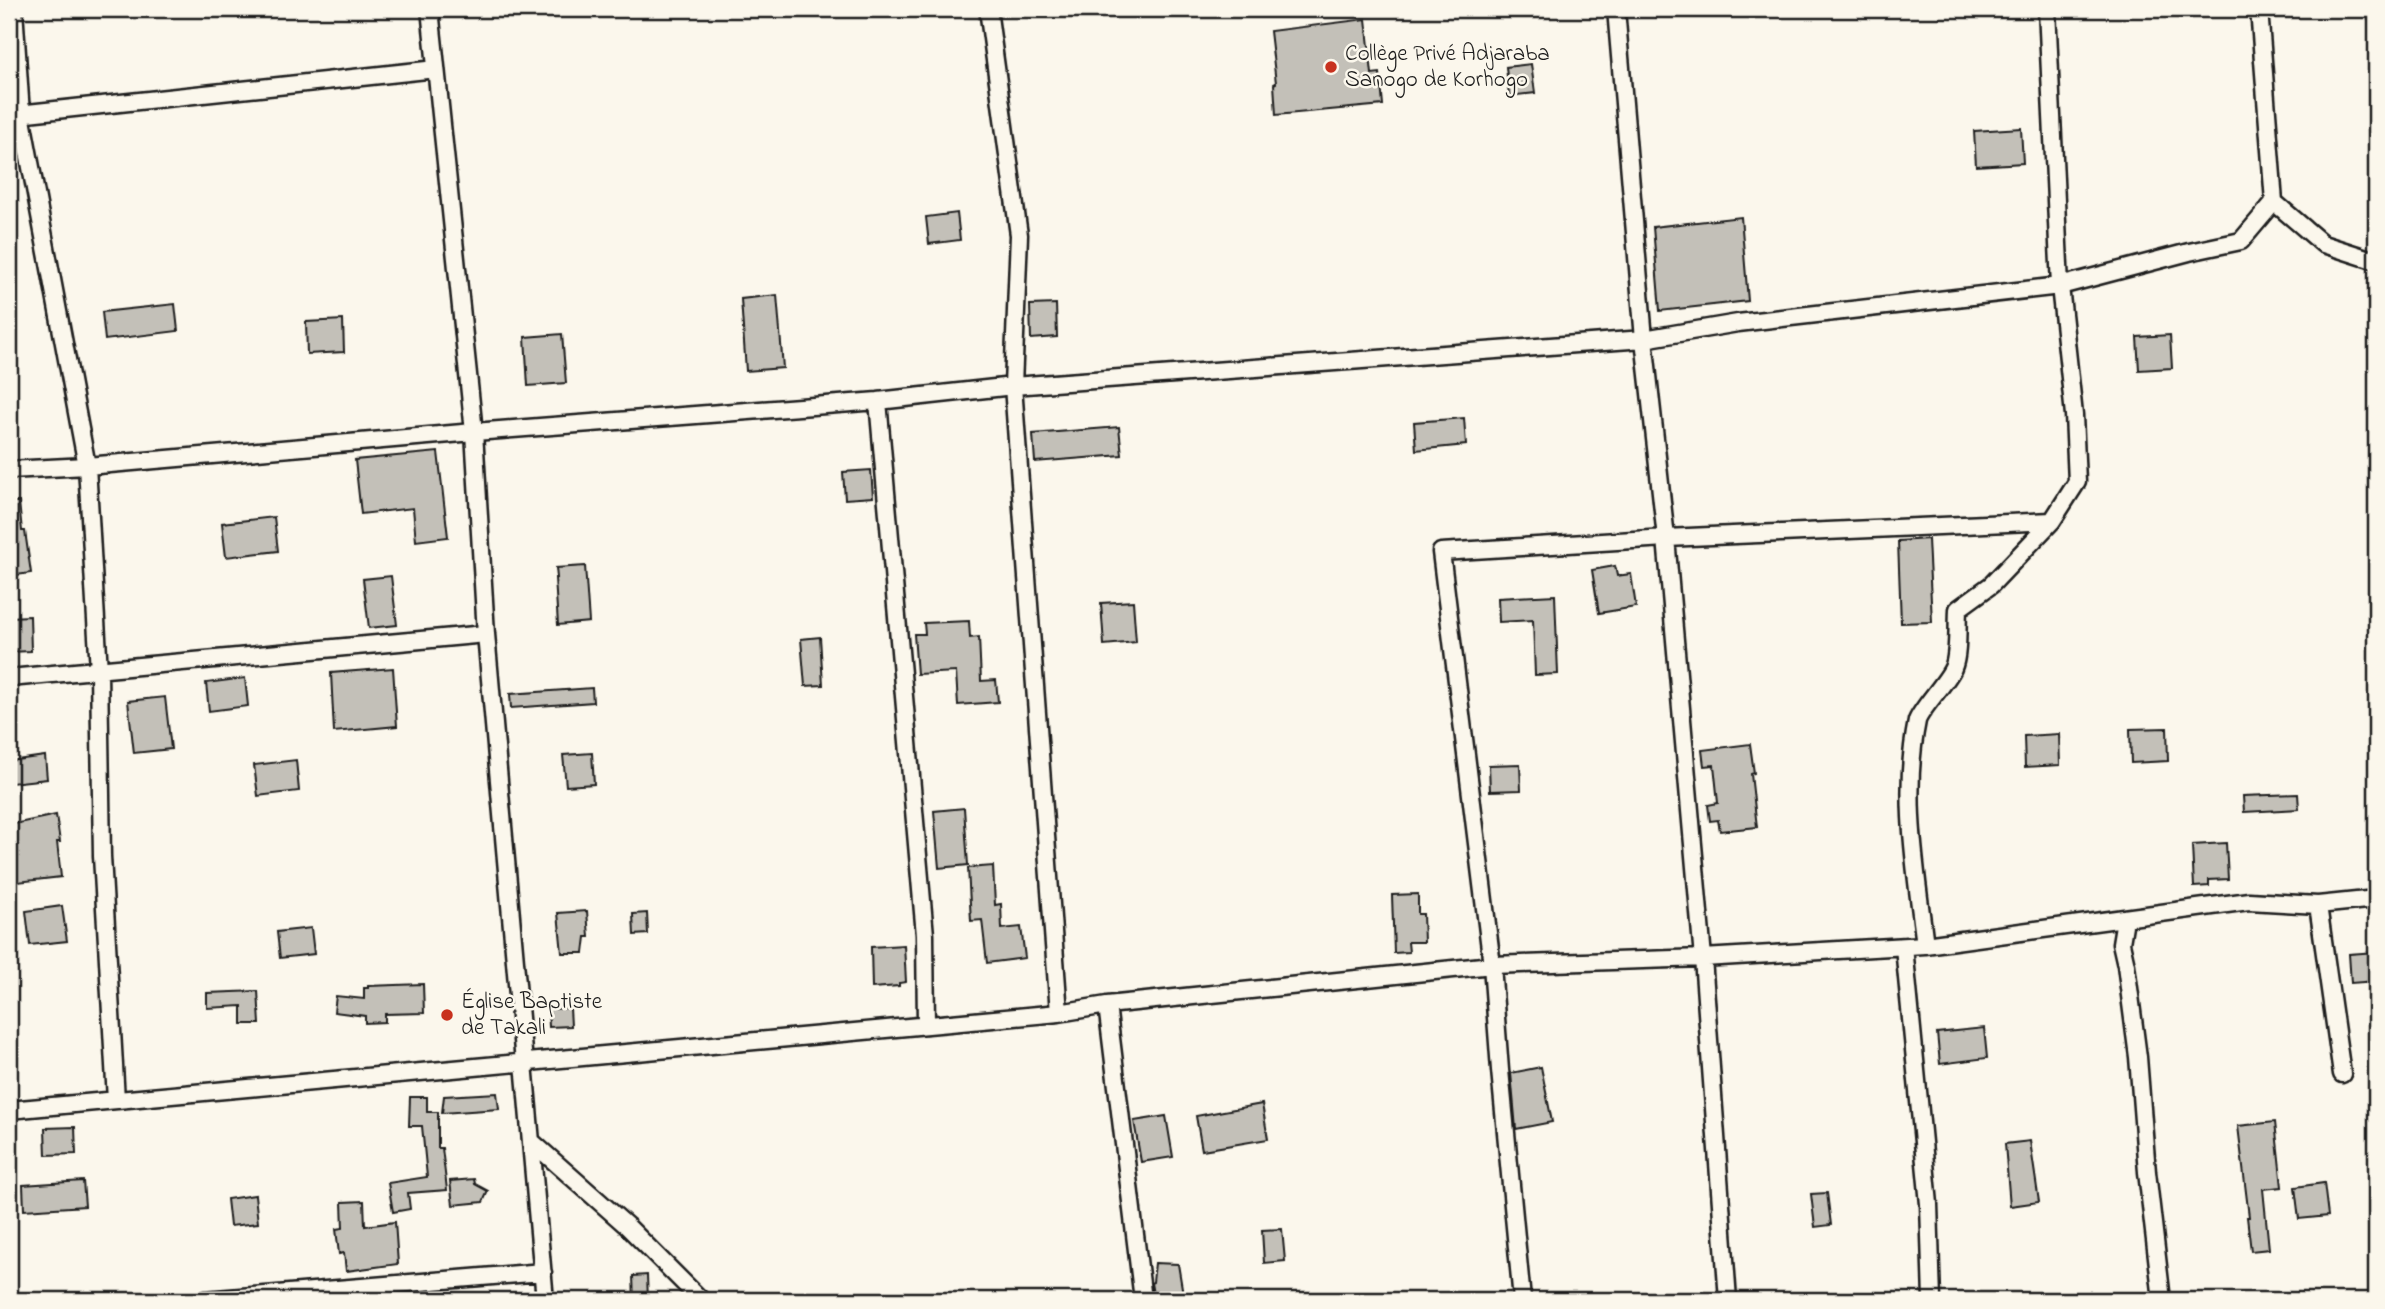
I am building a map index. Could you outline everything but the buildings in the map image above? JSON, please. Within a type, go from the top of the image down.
[{"type":"street","points":[[15,9],[15,114],[87,466],[99,671],[102,856],[116,1100]]},
{"type":"street","points":[[430,9],[474,432],[486,634],[545,1300]]},
{"type":"street","points":[[988,9],[1019,235],[1013,386],[1059,1013]]},
{"type":"street","points":[[1616,9],[1644,339],[1666,538],[1703,958],[1728,1300]]},
{"type":"street","points":[[1925,945],[1914,860],[1910,784],[1918,717],[1954,666],[1958,609],[1991,585],[2052,521],[2077,482],[2074,415],[2060,286],[2047,9]]},
{"type":"street","points":[[9,470],[87,466],[474,432],[878,401],[1013,386],[1644,339],[1738,323],[2060,286],[2241,241],[2274,202],[2259,9]]},
{"type":"street","points":[[15,114],[436,69]]},
{"type":"street","points":[[2274,202],[2323,244],[2376,261]]},
{"type":"street","points":[[878,401],[925,935],[926,1025]]},
{"type":"street","points":[[1522,1300],[1492,965],[1441,552],[1666,538],[2052,521]]},
{"type":"street","points":[[9,678],[486,634]]},
{"type":"street","points":[[9,1110],[1059,1013],[1107,1005],[1492,965],[1703,958],[1904,947],[2249,901],[2318,905],[2376,899]]},
{"type":"street","points":[[2318,905],[2342,1074]]},
{"type":"street","points":[[2125,919],[2121,943],[2138,1057],[2147,1172],[2162,1300]]},
{"type":"street","points":[[1904,947],[1929,1204],[1932,1300]]},
{"type":"street","points":[[1107,1005],[1143,1300]]},
{"type":"street","points":[[531,1141],[626,1226],[701,1300]]},
{"type":"street","points":[[204,1300],[543,1272]]},
{"type":"place","name":"Collège Privé Adjaraba Sanogo de Korhogo","points":[[1331,67]]},
{"type":"place","name":"Église Baptiste de Takali","points":[[447,1015]]}]
